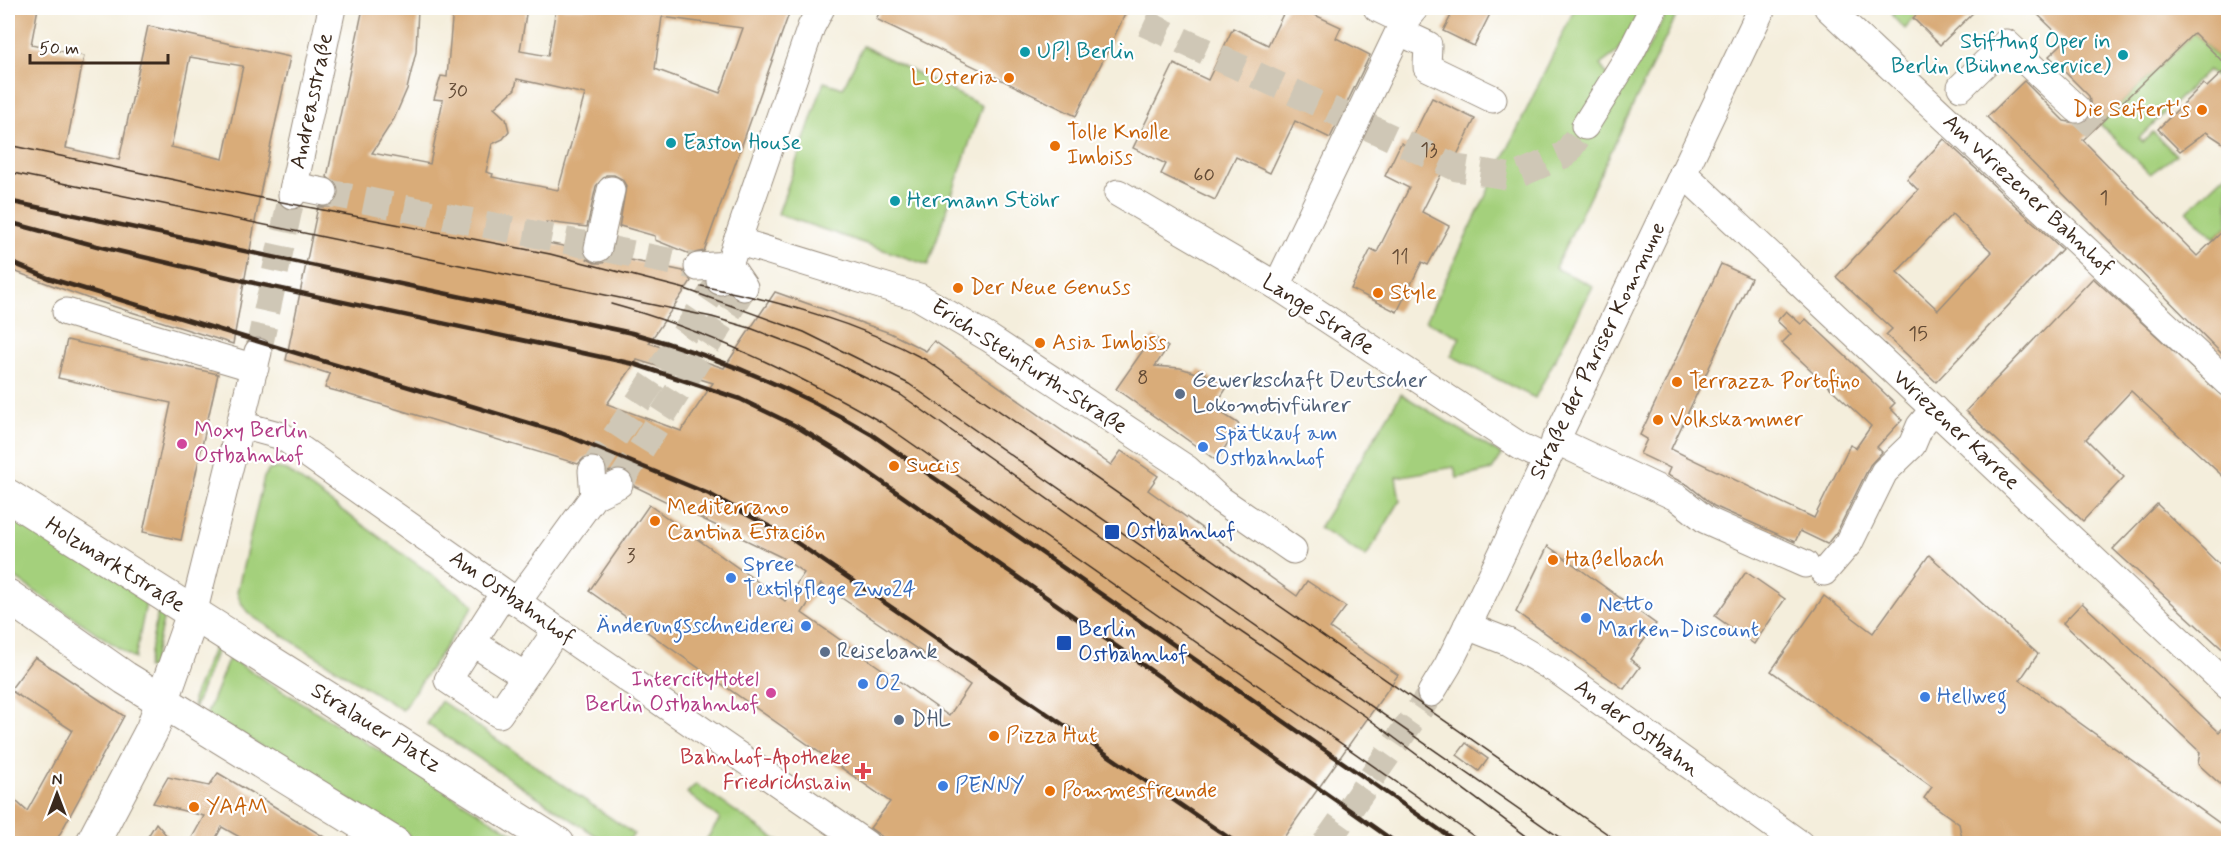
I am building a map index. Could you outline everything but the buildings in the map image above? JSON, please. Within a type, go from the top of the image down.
[{"type":"main road","name":"Holzmarktstraße","points":[[8,496],[193,614]]},
{"type":"main road","points":[[8,596],[162,702],[395,843]]},
{"type":"main road","points":[[92,843],[147,740],[193,614]]},
{"type":"main road","name":"Stralauer Platz","points":[[193,614],[558,843]]},
{"type":"street","name":"Andreasstraße","points":[[324,192],[293,191],[332,8]]},
{"type":"street","name":"Erich-Steinfurth-Straße","points":[[820,8],[725,268],[919,297],[989,338],[1187,469],[1218,498],[1293,550]]},
{"type":"street","points":[[1377,8],[1406,20],[1428,45],[1427,67],[1493,99]]},
{"type":"street","points":[[1585,126],[1630,54],[1653,8]]},
{"type":"street","name":"Straße der Pariser Kommune","points":[[1431,693],[1467,626],[1762,8]]},
{"type":"street","name":"Am Wriezener Bahnhof","points":[[1828,8],[2229,383]]},
{"type":"street","points":[[1276,286],[1406,20]]},
{"type":"street","points":[[1961,87],[2006,43],[2076,109]]},
{"type":"street","name":"Wriezener Karree","points":[[1683,173],[2229,686]]},
{"type":"street","points":[[598,248],[611,190]]},
{"type":"street","name":"Lange Straße","points":[[1118,193],[1276,286],[1520,446],[1551,449],[1678,498],[1706,520],[1815,568],[1849,543],[1884,472],[1912,445],[1920,426],[1934,409]]},
{"type":"street","points":[[66,312],[257,360],[193,614]]},
{"type":"street","name":"Am Ostbahnhof","points":[[242,425],[282,436],[557,630],[866,843]]},
{"type":"street","points":[[557,630],[499,714],[448,680],[472,642],[510,597],[593,484],[619,484]]},
{"type":"street","name":"An der Ostbahn","points":[[1467,626],[1508,642],[1558,671],[1800,843]]},
{"type":"street","points":[[472,642],[525,676]]},
{"type":"green space","points":[[1575,8],[1644,8],[1616,53],[1600,65],[1616,87],[1643,58],[1669,8],[1680,8],[1555,268],[1593,286],[1535,398],[1451,356],[1460,337],[1426,321]]},
{"type":"green space","points":[[1892,8],[1923,8],[1905,29],[1893,17]]},
{"type":"green space","points":[[2194,33],[2228,68],[2228,90],[2208,70],[2139,138],[2143,142],[2153,132],[2176,155],[2150,174],[2100,124]]},
{"type":"green space","points":[[863,46],[982,106],[928,265],[778,214],[824,82],[843,88]]},
{"type":"green space","points":[[2228,172],[2228,225],[2215,238],[2187,211]]},
{"type":"green space","points":[[1401,394],[1502,455],[1492,470],[1457,478],[1454,467],[1396,477],[1400,501],[1366,557],[1319,528]]},
{"type":"green space","points":[[277,468],[286,470],[474,605],[402,710],[253,617],[241,603],[237,592],[264,477],[269,470]]},
{"type":"green space","points":[[8,511],[147,598],[135,659],[8,573]]},
{"type":"green space","points":[[159,606],[165,612],[152,668],[147,668]]},
{"type":"green space","points":[[213,649],[217,650],[194,709],[193,697]]},
{"type":"green space","points":[[229,658],[529,843],[420,843],[252,741],[206,716]]},
{"type":"green space","points":[[441,701],[634,834],[627,843],[607,843],[427,724]]},
{"type":"green space","points":[[696,784],[781,843],[704,843],[720,819],[687,793]]},
{"type":"tunnel","points":[[1144,23],[1457,168],[1513,177],[1566,154],[1585,126]]},
{"type":"tunnel","points":[[2077,109],[2096,127]]},
{"type":"tunnel","points":[[324,192],[698,267]]},
{"type":"tunnel","points":[[258,352],[292,195]]},
{"type":"tunnel","points":[[592,471],[720,281]]},
{"type":"tunnel","points":[[619,484],[744,287]]},
{"type":"tunnel","points":[[1325,844],[1431,693]]},
{"type":"tram line","points":[[8,145],[261,198],[550,254],[685,289],[804,332],[909,384],[1569,844]]},
{"type":"tram line","points":[[8,172],[712,317],[750,328],[808,350],[901,395],[1114,546],[1365,716],[1537,844]]},
{"type":"tram line","points":[[701,286],[816,314],[872,335],[926,360],[1622,844]]},
{"type":"tram line","points":[[611,304],[681,327],[749,354],[881,422],[1485,844]]},
{"type":"railway","points":[[8,201],[632,333],[695,352],[785,388],[871,434],[1460,844]]},
{"type":"railway","points":[[8,222],[245,281],[634,364],[740,399],[796,426],[845,456],[1398,844]]},
{"type":"railway","points":[[8,261],[48,278],[561,433],[709,494],[787,536],[1238,844]]},
{"type":"place","name":"UP! Berlin","points":[[1025,52]]},
{"type":"place","name":"Stiftung Oper in Berlin (Bühnenservice)","points":[[2123,55]]},
{"type":"place","name":"L'Osteria","points":[[1009,78]]},
{"type":"place","name":"Die Seifert's","points":[[2202,110]]},
{"type":"place","name":"Easton House","points":[[671,143]]},
{"type":"place","name":"Tolle Knolle Imbiss","points":[[1055,146]]},
{"type":"place","name":"Hermann Stöhr","points":[[895,201]]},
{"type":"place","name":"Der Neue Genuss","points":[[958,288]]},
{"type":"place","name":"Style","points":[[1378,293]]},
{"type":"place","name":"Asia Imbiss","points":[[1040,343]]},
{"type":"place","name":"Terrazza Portofino","points":[[1677,382]]},
{"type":"place","name":"Gewerkschaft Deutscher Lokomotivführer","points":[[1180,394]]},
{"type":"place","name":"Volkskammer","points":[[1658,420]]},
{"type":"place","name":"Moxy Berlin Ostbahnhof","points":[[182,444]]},
{"type":"place","name":"Spätkauf am Ostbahnhof","points":[[1203,447]]},
{"type":"place","name":"Succis","points":[[894,466]]},
{"type":"place","name":"Mediterrano Cantina Estación","points":[[655,521]]},
{"type":"place","name":"Ostbahnhof","points":[[1112,532]]},
{"type":"place","name":"Haßelbach","points":[[1553,560]]},
{"type":"place","name":"Spree Textilpflege Zwo24","points":[[731,578]]},
{"type":"place","name":"Netto Marken-Discount","points":[[1586,618]]},
{"type":"place","name":"Änderungsschneiderei","points":[[806,626]]},
{"type":"place","name":"Berlin Ostbahnhof","points":[[1064,643]]},
{"type":"place","name":"Reisebank","points":[[825,652]]},
{"type":"place","name":"O2","points":[[863,684]]},
{"type":"place","name":"IntercityHotel Berlin Ostbahnhof","points":[[771,693]]},
{"type":"place","name":"Hellweg","points":[[1925,697]]},
{"type":"place","name":"DHL","points":[[899,720]]},
{"type":"place","name":"Pizza Hut","points":[[994,736]]},
{"type":"place","name":"Bahnhof-Apotheke Friedrichshain","points":[[863,771]]},
{"type":"place","name":"PENNY","points":[[943,786]]},
{"type":"place","name":"Pommesfreunde","points":[[1050,791]]},
{"type":"place","name":"YAAM","points":[[194,807]]}]
